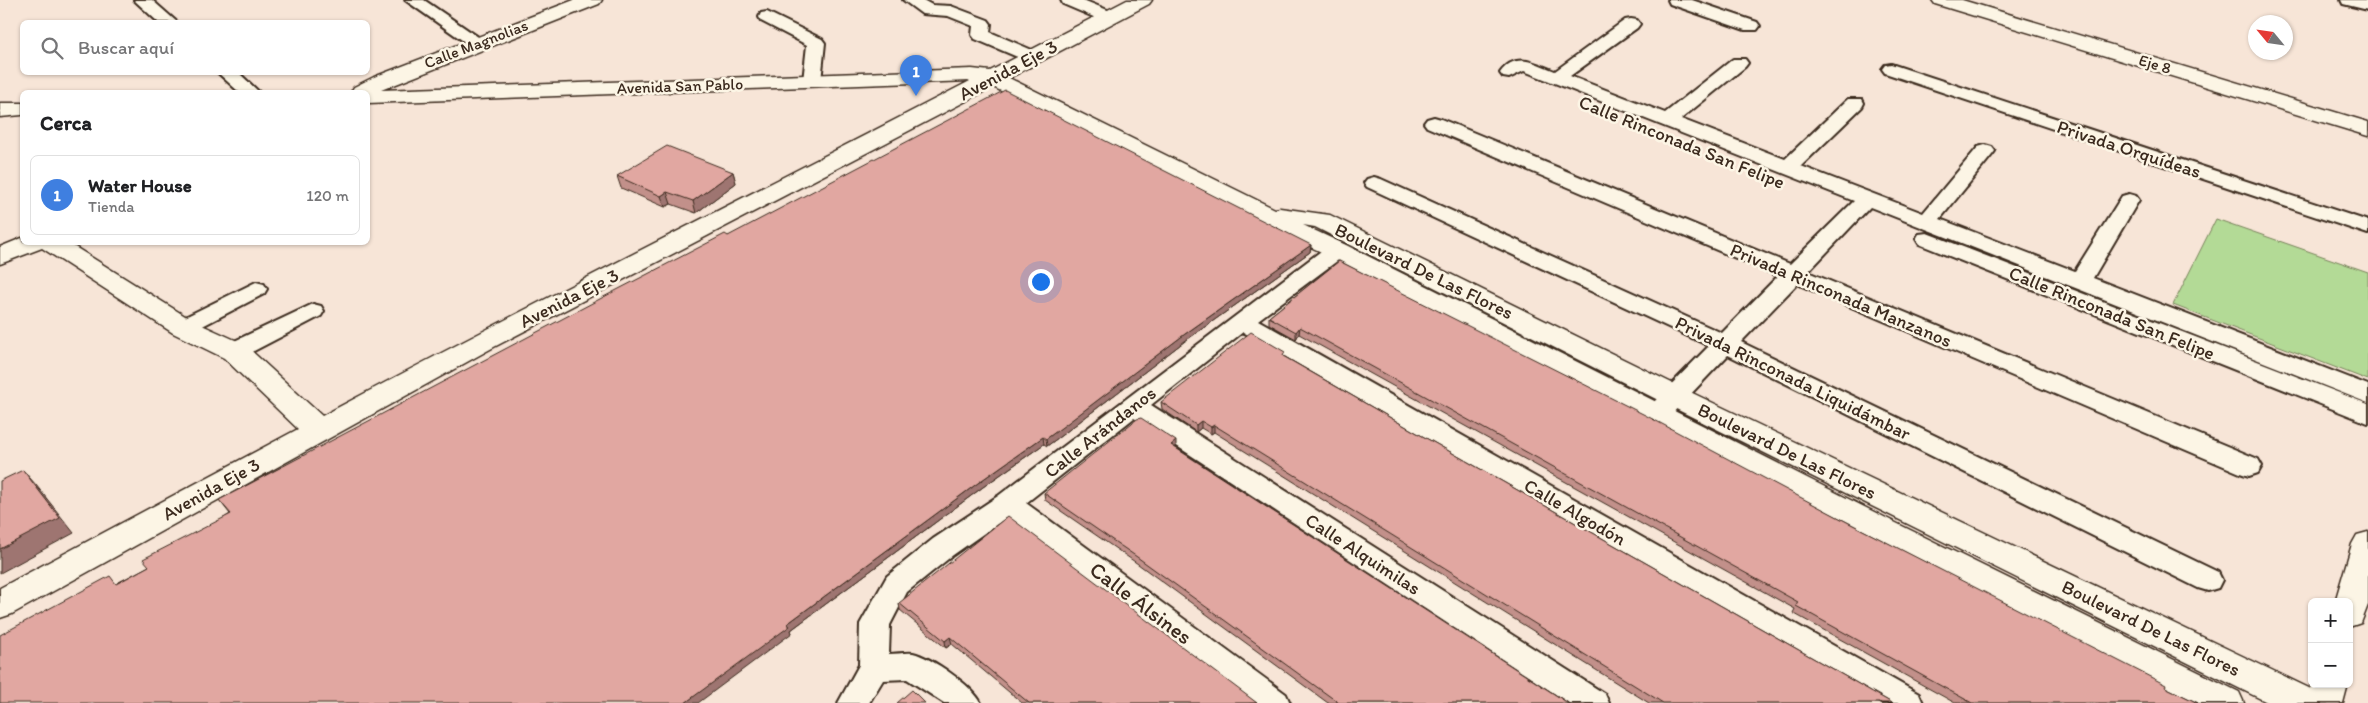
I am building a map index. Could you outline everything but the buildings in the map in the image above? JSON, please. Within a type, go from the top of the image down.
[{"type":"main road","name":"Calle Magnolias","points":[[365,90],[381,81],[592,0]]},
{"type":"main road","name":"Avenida Eje 3","points":[[0,604],[484,341],[714,224],[1142,0]]},
{"type":"main road","name":"Eje 8","points":[[1942,0],[2368,129]]},
{"type":"main road","name":"Eje 8","points":[[1977,0],[2368,118]]},
{"type":"main road","name":"Avenida San Pablo","points":[[370,97],[972,75],[992,78]]},
{"type":"main road","name":"Boulevard De Las Flores","points":[[992,78],[1266,214],[1289,228],[2304,703]]},
{"type":"main road","points":[[370,111],[409,96]]},
{"type":"main road","points":[[0,110],[20,109]]},
{"type":"main road","name":"Boulevard De Las Flores","points":[[1266,214],[1321,220],[2226,703]]},
{"type":"main road","points":[[0,256],[28,245]]},
{"type":"main road","points":[[54,245],[183,327],[234,351],[318,430]]},
{"type":"main road","points":[[2353,598],[2368,544]]},
{"type":"main road","points":[[2325,703],[2329,688]]},
{"type":"street","points":[[142,0],[166,20]]},
{"type":"street","points":[[413,0],[478,43]]},
{"type":"street","points":[[911,0],[928,10],[951,11],[982,24],[980,34],[1033,57]]},
{"type":"street","points":[[1069,0],[1109,17]]},
{"type":"street","points":[[1676,0],[1752,26]]},
{"type":"street","points":[[2349,0],[2368,5]]},
{"type":"street","points":[[766,17],[816,43],[812,81]]},
{"type":"street","points":[[1558,77],[1631,24]]},
{"type":"street","points":[[1668,120],[1739,63]]},
{"type":"street","name":"Calle Rinconada San Felipe","points":[[2368,394],[1927,222],[1861,205],[1788,167],[1558,77],[1516,69],[1861,205],[2368,414]]},
{"type":"street","name":"Privada Orquídeas","points":[[1891,69],[2368,228]]},
{"type":"street","points":[[230,75],[248,90]]},
{"type":"street","points":[[1788,167],[1855,103]]},
{"type":"street","name":"Privada Rinconada Manzanos","points":[[1434,123],[2249,466]]},
{"type":"street","points":[[1927,222],[1985,151]]},
{"type":"street","name":"Privada Rinconada Liquidámbar","points":[[1374,183],[1725,344],[2208,580]]},
{"type":"street","points":[[2080,281],[2129,200]]},
{"type":"street","points":[[1666,405],[1861,205]]},
{"type":"street","name":"Calle Arándanos","points":[[874,667],[875,624],[897,584],[943,547],[1007,504],[1242,321],[1337,250]]},
{"type":"street","points":[[183,327],[256,289]]},
{"type":"street","points":[[234,351],[313,311]]},
{"type":"street","name":"Calle Algodón","points":[[1242,321],[1908,703]]},
{"type":"street","name":"Calle Alquimilas","points":[[1133,406],[1594,703]]},
{"type":"street","name":"Calle Álsines","points":[[1007,504],[1275,703]]},
{"type":"street","points":[[853,703],[874,667],[912,666],[952,690],[966,703]]},
{"type":"green space","points":[[2216,219],[2368,272],[2368,380],[2173,305]]},
{"type":"place","name":"Water House","points":[[916,96]]}]
